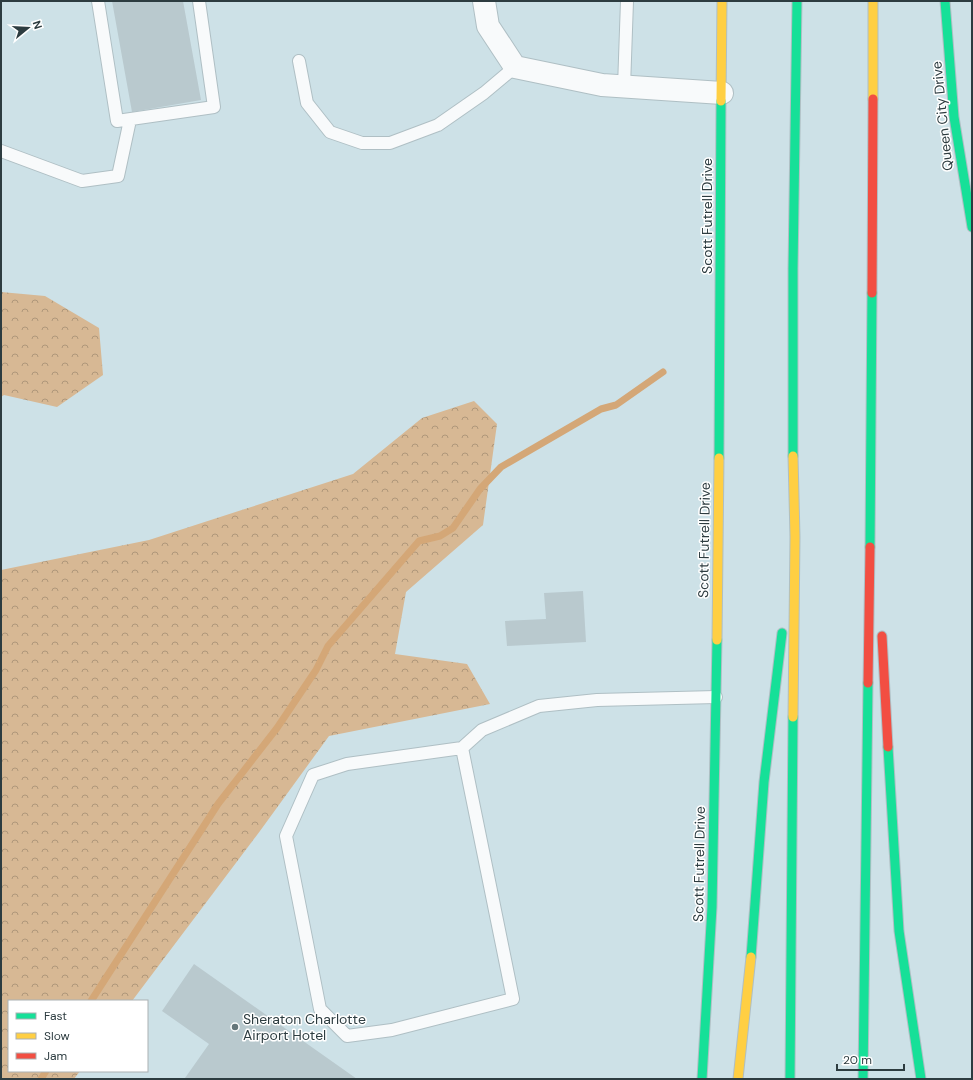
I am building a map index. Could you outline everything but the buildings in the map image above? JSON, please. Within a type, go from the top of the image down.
[{"type":"main road","name":"Scott Futrell Drive","points":[[702,1079],[712,907],[716,697],[722,1]]},
{"type":"main road","points":[[790,1079],[795,537],[792,449],[797,1]]},
{"type":"main road","points":[[863,1079],[871,438],[873,1]]},
{"type":"main road","name":"Queen City Drive","points":[[945,1],[954,117],[972,227]]},
{"type":"main road","points":[[871,438],[879,573]]},
{"type":"main road","points":[[785,608],[795,537]]},
{"type":"main road","points":[[738,1079],[749,977],[764,782],[783,624]]},
{"type":"main road","points":[[882,629],[899,931],[921,1079]]},
{"type":"street","points":[[484,1],[488,26],[515,67],[602,85],[722,93]]},
{"type":"lane","points":[[98,1],[117,122],[214,108],[199,1]]},
{"type":"lane","points":[[624,87],[627,1]]},
{"type":"lane","points":[[299,61],[307,103],[330,132],[362,143],[390,143],[438,125],[484,93],[515,67]]},
{"type":"lane","points":[[1,151],[82,181],[118,176],[130,120]]},
{"type":"lane","points":[[462,748],[512,999],[392,1030],[347,1036],[320,1009],[286,836],[313,775],[347,764],[462,748],[482,730],[539,706],[597,700],[716,697]]},
{"type":"green space","points":[[1,292],[45,296],[99,328],[103,375],[57,407],[4,395],[1,397]]},
{"type":"green space","points":[[474,401],[497,424],[483,525],[406,592],[395,654],[467,664],[490,704],[329,736],[260,831],[133,1000],[8,1000],[8,1072],[79,1072],[74,1079],[1,1079],[1,570],[149,540],[353,474],[422,418]]},
{"type":"waterway","points":[[92,1000],[218,804],[277,728],[316,670],[328,646],[419,541],[440,536],[453,528],[480,489],[501,467],[601,409],[616,405],[663,372]]},
{"type":"waterway","points":[[41,1079],[45,1072]]},
{"type":"traffic: fast","points":[[793,456],[793,269],[797,1]]},
{"type":"traffic: fast","points":[[945,1],[954,117],[972,227]]},
{"type":"traffic: fast","points":[[719,458],[721,101]]},
{"type":"traffic: fast","points":[[870,547],[872,293]]},
{"type":"traffic: fast","points":[[751,957],[764,782],[782,633]]},
{"type":"traffic: fast","points":[[702,1079],[712,907],[717,640]]},
{"type":"traffic: fast","points":[[863,1079],[868,683]]},
{"type":"traffic: fast","points":[[790,1079],[793,717]]},
{"type":"traffic: fast","points":[[888,747],[899,931],[921,1079]]},
{"type":"traffic: slow","points":[[721,101],[722,1]]},
{"type":"traffic: slow","points":[[873,1],[873,99]]},
{"type":"traffic: slow","points":[[793,456],[795,537],[793,717]]},
{"type":"traffic: slow","points":[[717,640],[719,458]]},
{"type":"traffic: slow","points":[[738,1079],[751,957]]},
{"type":"traffic: jam","points":[[872,293],[873,99]]},
{"type":"traffic: jam","points":[[868,683],[870,547]]},
{"type":"traffic: jam","points":[[882,636],[888,747]]},
{"type":"place","name":"Sheraton Charlotte Airport Hotel","points":[[235,1027]]}]
